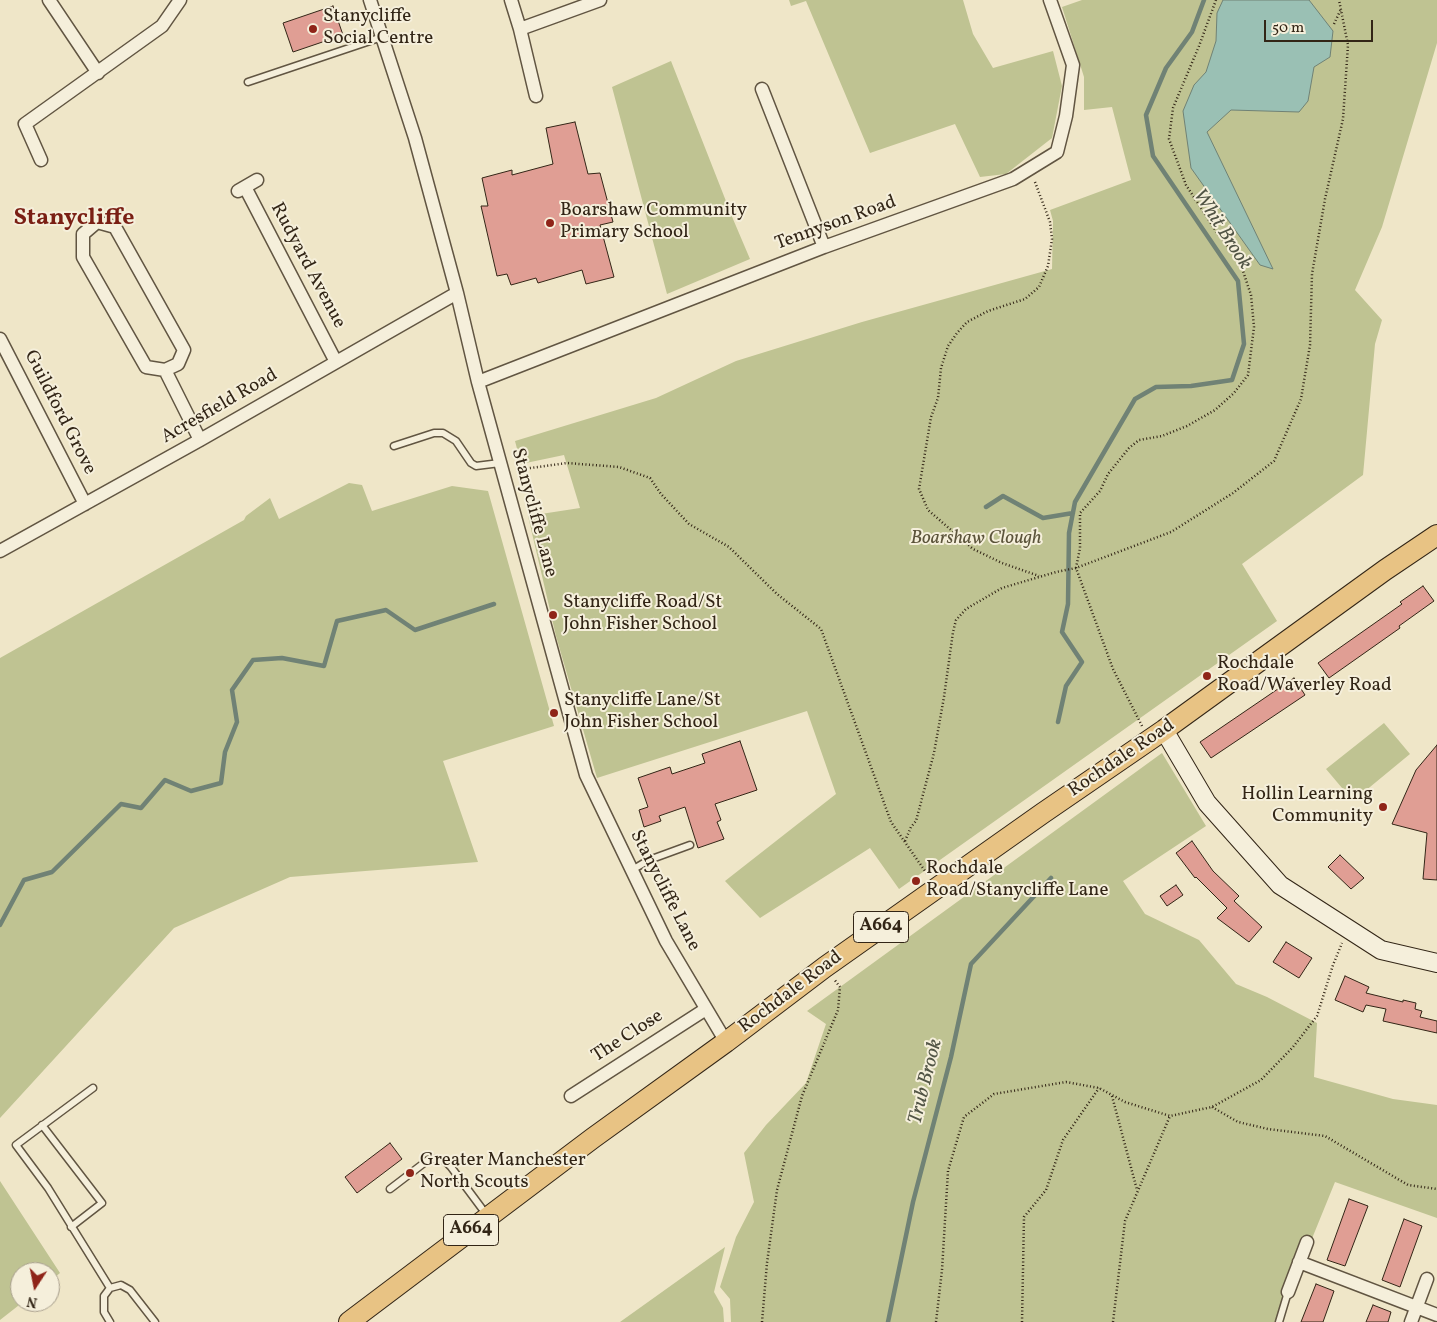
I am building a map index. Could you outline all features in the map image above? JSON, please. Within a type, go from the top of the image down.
[{"type":"main road","name":"Rochdale Road","points":[[349,1322],[593,1138],[726,1042],[825,967],[1437,535]]},
{"type":"street","points":[[49,0],[98,73]]},
{"type":"street","points":[[41,160],[25,124],[162,26],[180,0]]},
{"type":"street","name":"Stanycliffe Lane","points":[[370,0],[416,138],[457,293],[478,382],[586,776],[666,941],[726,1042]]},
{"type":"street","points":[[511,0],[536,96]]},
{"type":"street","points":[[520,29],[600,0]]},
{"type":"street","name":"Tennyson Road","points":[[478,382],[824,247],[1013,179],[1057,152],[1066,116],[1073,65],[1050,0]]},
{"type":"street","points":[[762,89],[824,247]]},
{"type":"street","name":"Rudyard Avenue","points":[[258,180],[241,189],[336,362]]},
{"type":"street","points":[[97,222],[115,227],[184,350],[178,364],[165,370],[146,367],[83,257],[83,234],[97,222]]},
{"type":"street","name":"Acresfield Road","points":[[0,551],[200,440],[457,293]]},
{"type":"street","name":"Guildford Grove","points":[[0,339],[86,504]]},
{"type":"street","points":[[165,370],[200,440]]},
{"type":"street","points":[[1156,735],[1207,803],[1280,885],[1381,950],[1437,962]]},
{"type":"street","name":"The Close","points":[[571,1096],[706,1009]]},
{"type":"street","points":[[1288,1292],[1307,1242]]},
{"type":"street","points":[[1299,1262],[1437,1315]]},
{"type":"street","points":[[1411,1322],[1427,1279]]},
{"type":"lane","points":[[248,82],[382,37]]},
{"type":"lane","points":[[394,446],[434,433],[443,432],[456,441],[476,466],[501,467]]},
{"type":"lane","points":[[632,870],[649,860],[690,845]]},
{"type":"lane","points":[[93,1088],[16,1145],[48,1188],[110,1288]]},
{"type":"lane","points":[[42,1125],[102,1203],[72,1228]]},
{"type":"lane","points":[[390,1189],[428,1160],[437,1159],[445,1161],[488,1217]]},
{"type":"lane","points":[[110,1322],[104,1312],[103,1300],[110,1288],[121,1285],[130,1290],[156,1322]]},
{"type":"lane","points":[[1279,1322],[1288,1292]]},
{"type":"path","points":[[1156,735],[1113,669],[1075,568],[1080,548],[1080,513],[1100,491],[1108,474],[1129,448],[1139,440],[1162,436],[1187,426],[1215,410],[1234,393],[1248,375],[1254,327],[1251,294],[1240,262],[1216,231],[1186,184],[1169,140],[1173,108],[1216,0]]},
{"type":"path","points":[[905,841],[910,827],[916,821],[934,753],[956,620],[966,609],[994,592],[1021,581],[1075,568],[1171,532],[1233,493],[1274,461],[1301,399],[1310,345],[1312,274],[1325,199],[1343,118],[1348,46],[1339,0]]},
{"type":"path","points":[[1334,24],[1342,8]]},
{"type":"path","points":[[1030,169],[1050,222],[1052,239],[1048,266],[1039,286],[1026,298],[988,311],[968,322],[957,332],[948,346],[941,368],[938,398],[931,417],[919,489],[928,510],[973,549],[1002,564],[1039,576]]},
{"type":"path","points":[[501,467],[567,464],[618,467],[650,478],[661,494],[689,524],[729,547],[777,594],[821,630],[891,822],[936,888]]},
{"type":"path","points":[[936,1322],[942,1270],[948,1171],[964,1117],[994,1094],[1066,1082],[1099,1088],[1125,1102],[1170,1116],[1212,1107],[1261,1080],[1293,1047],[1317,1016],[1333,965],[1349,930]]},
{"type":"path","points":[[762,1322],[767,1263],[777,1190],[802,1096],[838,1010],[840,987]]},
{"type":"path","points":[[1022,1322],[1024,1217],[1046,1190],[1063,1140],[1099,1088]]},
{"type":"path","points":[[1112,1095],[1138,1191]]},
{"type":"path","points":[[1212,1107],[1238,1122],[1268,1129],[1325,1136],[1408,1185],[1437,1189]]},
{"type":"path","points":[[1112,1322],[1125,1220],[1170,1116]]},
{"type":"green space","points":[[789,0],[963,0],[973,34],[993,68],[1053,51],[1062,86],[1052,138],[1006,174],[980,177],[955,124],[870,153],[806,1],[791,6]]},
{"type":"green space","name":"Boarshaw Clough","points":[[1082,0],[1437,0],[1437,43],[1382,227],[1355,290],[1382,320],[1375,344],[1363,475],[1242,564],[1277,621],[899,889],[870,848],[760,918],[725,881],[836,794],[807,711],[597,778],[556,636],[528,516],[580,508],[564,455],[521,464],[515,441],[656,398],[736,361],[862,322],[1052,269],[1053,221],[1050,210],[1131,180],[1112,107],[1084,110],[1084,77],[1062,7]]},
{"type":"green space","points":[[671,61],[750,259],[667,294],[612,87]]},
{"type":"green space","points":[[349,483],[362,485],[372,511],[452,486],[488,491],[554,726],[443,761],[478,862],[290,877],[174,928],[0,1118],[0,658],[244,520],[246,516],[270,498],[279,519]]},
{"type":"green space","points":[[1384,723],[1410,754],[1353,801],[1326,769]]},
{"type":"green space","points":[[1162,753],[1206,826],[1123,881],[1145,914],[1199,940],[1236,984],[1267,997],[1317,1023],[1314,1077],[1393,1099],[1437,1105],[1437,1218],[1335,1182],[1278,1322],[731,1322],[730,1299],[720,1287],[736,1237],[754,1202],[744,1153],[766,1125],[806,1083],[826,1024],[807,1011]]},
{"type":"green space","points":[[0,1181],[53,1262],[10,1262],[10,1312],[0,1320]]},
{"type":"green space","points":[[725,1247],[714,1292],[723,1308],[724,1322],[620,1322]]},
{"type":"water","points":[[1223,0],[1309,0],[1333,31],[1330,57],[1314,67],[1308,101],[1299,112],[1231,110],[1207,132],[1273,269],[1260,265],[1191,168],[1183,111],[1194,85],[1206,72],[1216,41],[1217,13]]},
{"type":"building","name":"Stanycliffe Social Centre","points":[[333,6],[343,35],[293,52],[283,23]]},
{"type":"building","points":[[575,122],[588,174],[600,173],[613,222],[600,225],[614,277],[586,284],[582,270],[538,283],[536,278],[511,285],[507,274],[497,276],[481,206],[488,206],[482,178],[512,170],[512,175],[553,164],[546,128]]},
{"type":"building","points":[[1423,586],[1434,601],[1399,626],[1400,628],[1329,678],[1318,663],[1402,604],[1400,602]]},
{"type":"building","points":[[1294,678],[1305,695],[1211,758],[1200,742]]},
{"type":"building","points":[[740,741],[757,790],[715,804],[721,820],[717,822],[724,839],[698,848],[685,807],[659,816],[661,821],[644,827],[639,810],[648,807],[638,778],[670,767],[672,774],[705,763],[702,754]]},
{"type":"building","points":[[1437,745],[1437,880],[1423,879],[1427,833],[1392,824],[1416,770]]},
{"type":"building","points":[[1192,841],[1213,871],[1239,896],[1234,901],[1262,927],[1249,942],[1217,918],[1227,908],[1195,878],[1176,853]]},
{"type":"building","points":[[1340,855],[1364,878],[1351,889],[1328,867]]},
{"type":"building","points":[[1176,885],[1183,895],[1167,906],[1160,896]]},
{"type":"building","points":[[1286,942],[1312,958],[1299,978],[1273,962]]},
{"type":"building","points":[[1345,976],[1369,987],[1366,993],[1403,1002],[1403,1000],[1416,1003],[1415,1009],[1422,1011],[1420,1017],[1437,1021],[1437,1033],[1383,1021],[1386,1009],[1366,1005],[1363,1012],[1335,1000]]},
{"type":"building","points":[[390,1143],[402,1159],[357,1193],[345,1177]]},
{"type":"building","points":[[1349,1199],[1368,1206],[1345,1266],[1327,1260]]},
{"type":"building","points":[[1404,1219],[1422,1226],[1400,1287],[1382,1280]]},
{"type":"building","points":[[1316,1284],[1334,1291],[1323,1322],[1301,1322]]},
{"type":"building","points":[[1373,1305],[1391,1312],[1388,1322],[1366,1322]]},
{"type":"waterway","name":"Whit Brook","points":[[1058,722],[1066,686],[1082,662],[1062,632],[1068,604],[1069,533],[1075,502],[1135,399],[1156,387],[1191,386],[1232,380],[1244,344],[1238,281],[1153,156],[1146,115],[1166,68],[1192,32],[1204,0]]},
{"type":"waterway","name":"Whit Brook","points":[[986,507],[1003,496],[1043,518],[1073,513]]},
{"type":"waterway","name":"Whit Brook","points":[[0,925],[24,880],[52,872],[121,804],[141,808],[165,780],[191,791],[221,783],[225,752],[237,722],[232,690],[253,660],[282,658],[324,666],[337,621],[386,610],[415,630],[494,604]]},
{"type":"waterway","name":"Trub Brook","points":[[888,1322],[913,1202],[951,1057],[971,964],[1051,878]]},
{"type":"place","name":"Stanycliffe Social Centre","points":[[313,29]]},
{"type":"place","name":"Boarshaw Community Primary School","points":[[550,223]]},
{"type":"place","name":"Stanycliffe Road/St John Fisher School","points":[[553,615]]},
{"type":"place","name":"Rochdale Road/Waverley Road","points":[[1207,676]]},
{"type":"place","name":"Stanycliffe Lane/St John Fisher School","points":[[554,713]]},
{"type":"place","name":"Hollin Learning Community","points":[[1383,807]]},
{"type":"place","name":"Rochdale Road/Stanycliffe Lane","points":[[916,881]]},
{"type":"place","name":"Greater Manchester North Scouts","points":[[410,1173]]},
{"type":"district","name":"Stanycliffe","points":[[74,220]]}]
